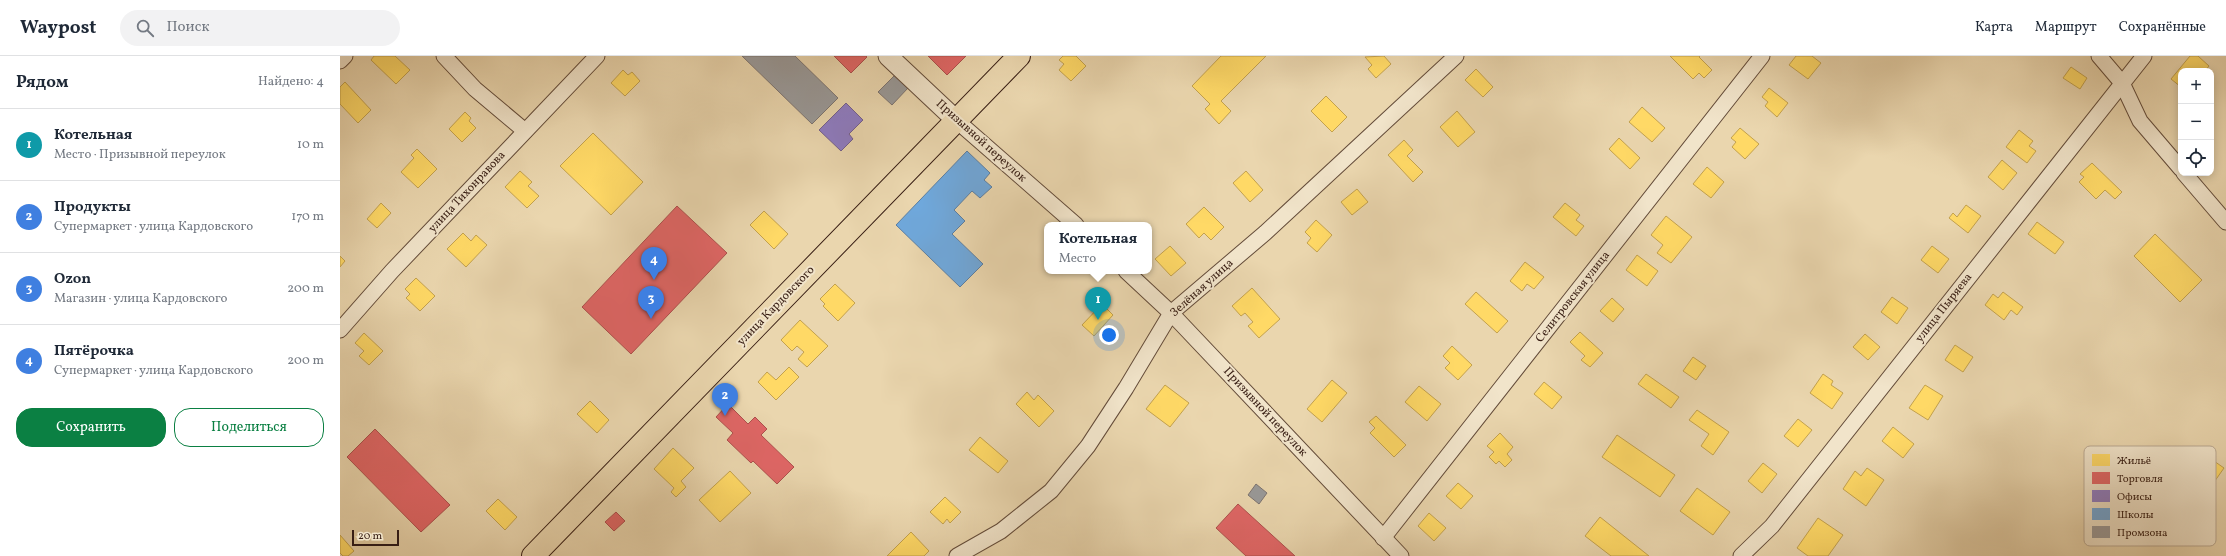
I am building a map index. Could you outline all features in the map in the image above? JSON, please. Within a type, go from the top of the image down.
[{"type":"main road","name":"улица Кардовского","points":[[533,556],[1019,56]]},
{"type":"street","points":[[340,61],[345,56]]},
{"type":"street","points":[[444,56],[476,89],[525,131]]},
{"type":"street","name":"улица Тихонравова","points":[[340,330],[392,271],[597,56]]},
{"type":"street","name":"Призывной переулок","points":[[888,56],[957,120],[1073,222]]},
{"type":"street","name":"Зелёная улица","points":[[957,556],[1001,531],[1051,490],[1096,433],[1126,388],[1171,313],[1265,233],[1456,56]]},
{"type":"street","name":"Селитровская улица","points":[[1383,538],[1762,56]]},
{"type":"street","points":[[2099,56],[2122,83],[2140,121],[2178,165]]},
{"type":"street","name":"улица Пыряева","points":[[1741,556],[1772,526],[2144,56]]},
{"type":"street","points":[[2187,176],[2226,222]]},
{"type":"street","name":"Призывной переулок","points":[[1129,274],[1171,313],[1401,556]]},
{"type":"building: Жильё","points":[[374,56],[395,56],[410,70],[396,84],[371,60]]},
{"type":"building: Жильё","points":[[1063,56],[1076,56],[1086,66],[1071,81],[1059,70],[1064,64],[1059,60]]},
{"type":"building: Жильё","points":[[1221,56],[1266,56],[1221,101],[1231,111],[1219,124],[1205,109],[1210,104],[1192,86]]},
{"type":"building: Жильё","points":[[1384,56],[1391,64],[1376,78],[1368,69],[1372,65],[1365,57]]},
{"type":"building: Жильё","points":[[1670,56],[1700,56],[1699,57],[1712,70],[1704,78],[1699,73],[1693,79]]},
{"type":"building: Жильё","points":[[1796,56],[1812,56],[1821,63],[1808,79],[1789,65]]},
{"type":"building: Жильё","points":[[2190,56],[2198,56],[2209,66],[2207,68],[2180,68]]},
{"type":"building: Жильё","points":[[2071,67],[2087,78],[2080,89],[2063,78]]},
{"type":"building: Жильё","points":[[1476,69],[1493,87],[1483,97],[1465,80]]},
{"type":"building: Жильё","points":[[623,70],[628,75],[632,72],[640,81],[625,96],[611,83]]},
{"type":"building: Жильё","points":[[2178,71],[2178,85],[2171,79]]},
{"type":"building: Жильё","points":[[345,82],[371,110],[358,123],[340,104],[340,87]]},
{"type":"building: Жильё","points":[[1769,88],[1788,103],[1777,117],[1765,106],[1768,102],[1762,97]]},
{"type":"building: Жильё","points":[[1326,96],[1347,117],[1332,132],[1311,111]]},
{"type":"building: Жильё","points":[[1642,107],[1665,128],[1652,142],[1629,122]]},
{"type":"building: Жильё","points":[[1457,111],[1475,132],[1458,147],[1440,127]]},
{"type":"building: Жильё","points":[[465,112],[471,118],[469,121],[476,128],[462,142],[449,129]]},
{"type":"building: Жильё","points":[[1740,128],[1759,144],[1745,159],[1732,147],[1736,142],[1731,138]]},
{"type":"building: Жильё","points":[[2019,130],[2033,141],[2029,146],[2036,151],[2027,163],[2006,147]]},
{"type":"building: Жильё","points":[[593,133],[643,182],[611,215],[560,166]]},
{"type":"building: Жильё","points":[[1619,138],[1640,158],[1630,169],[1609,149]]},
{"type":"building: Жильё","points":[[1404,140],[1413,150],[1407,156],[1423,172],[1413,182],[1388,155]]},
{"type":"building: Жильё","points":[[417,149],[437,169],[418,188],[401,172],[414,158],[411,155]]},
{"type":"building: Жильё","points":[[2002,160],[2017,173],[2003,190],[1988,177]]},
{"type":"building: Жильё","points":[[2092,163],[2122,192],[2115,199],[2105,190],[2096,199],[2079,182],[2084,177],[2080,174]]},
{"type":"building: Жильё","points":[[1707,167],[1724,182],[1711,198],[1693,184]]},
{"type":"building: Жильё","points":[[520,171],[532,182],[528,186],[539,196],[527,208],[505,187]]},
{"type":"building: Жильё","points":[[1246,171],[1263,190],[1250,202],[1233,183]]},
{"type":"building: Жильё","points":[[1357,189],[1368,202],[1352,215],[1341,202]]},
{"type":"building: Жильё","points":[[381,203],[391,213],[377,228],[367,219]]},
{"type":"building: Жильё","points":[[1565,203],[1580,215],[1576,220],[1584,226],[1576,236],[1553,217]]},
{"type":"building: Жильё","points":[[1966,205],[1981,216],[1968,233],[1949,218],[1953,213],[1957,217]]},
{"type":"building: Жильё","points":[[1204,207],[1224,227],[1211,240],[1204,233],[1199,238],[1186,224]]},
{"type":"building: Жильё","points":[[764,211],[788,234],[774,249],[750,225]]},
{"type":"building: Жильё","points":[[1666,216],[1692,237],[1671,263],[1657,253],[1663,245],[1651,235]]},
{"type":"building: Жильё","points":[[1316,220],[1332,235],[1317,252],[1307,243],[1311,238],[1305,232]]},
{"type":"building: Жильё","points":[[2037,222],[2064,242],[2055,254],[2028,234]]},
{"type":"building: Жильё","points":[[463,233],[471,241],[476,235],[487,245],[466,267],[447,249]]},
{"type":"building: Жильё","points":[[2155,234],[2202,280],[2180,302],[2134,256]]},
{"type":"building: Жильё","points":[[1170,246],[1186,263],[1171,276],[1155,259]]},
{"type":"building: Жильё","points":[[1932,246],[1949,259],[1938,273],[1921,260]]},
{"type":"building: Жильё","points":[[1637,255],[1658,271],[1647,286],[1626,270]]},
{"type":"building: Жильё","points":[[340,256],[345,261],[340,267]]},
{"type":"building: Жильё","points":[[1525,262],[1544,277],[1534,289],[1527,284],[1522,291],[1510,281]]},
{"type":"building: Жильё","points":[[416,278],[435,296],[420,311],[406,298],[410,294],[405,289]]},
{"type":"building: Жильё","points":[[835,284],[855,303],[838,321],[823,306],[825,304],[820,299]]},
{"type":"building: Жильё","points":[[1252,288],[1280,319],[1259,338],[1248,326],[1253,322],[1245,313],[1241,316],[1232,306]]},
{"type":"building: Жильё","points":[[1476,292],[1508,321],[1497,333],[1465,304]]},
{"type":"building: Жильё","points":[[2003,292],[2023,307],[2017,315],[2011,310],[2004,320],[1985,305],[1993,294],[1998,298]]},
{"type":"building: Жильё","points":[[1892,297],[1908,308],[1897,324],[1881,312]]},
{"type":"building: Жильё","points":[[1612,298],[1624,309],[1613,322],[1600,311]]},
{"type":"building: Жильё","points":[[1102,304],[1113,315],[1094,336],[1082,325]]},
{"type":"building: Жильё","points":[[800,320],[828,346],[807,367],[798,359],[804,352],[797,346],[792,351],[781,340]]},
{"type":"building: Жильё","points":[[1580,332],[1603,353],[1590,367],[1581,360],[1585,356],[1570,342]]},
{"type":"building: Жильё","points":[[364,333],[383,351],[369,365],[359,356],[364,351],[355,343]]},
{"type":"building: Жильё","points":[[1865,334],[1880,347],[1868,360],[1853,347]]},
{"type":"building: Жильё","points":[[1955,345],[1973,357],[1963,372],[1945,360]]},
{"type":"building: Жильё","points":[[1452,346],[1472,365],[1458,380],[1445,368],[1450,363],[1443,356]]},
{"type":"building: Жильё","points":[[1693,357],[1706,366],[1696,380],[1683,371]]},
{"type":"building: Жильё","points":[[789,367],[799,377],[776,400],[758,382],[767,372],[776,380]]},
{"type":"building: Жильё","points":[[1646,374],[1679,397],[1671,408],[1638,384]]},
{"type":"building: Жильё","points":[[1823,374],[1833,381],[1831,385],[1843,393],[1832,409],[1810,393]]},
{"type":"building: Жильё","points":[[1332,380],[1347,393],[1322,422],[1307,409]]},
{"type":"building: Жильё","points":[[1544,382],[1562,397],[1552,409],[1534,394]]},
{"type":"building: Жильё","points":[[1165,385],[1189,403],[1170,427],[1146,409]]},
{"type":"building: Жильё","points":[[1925,385],[1943,396],[1928,420],[1909,408]]},
{"type":"building: Жильё","points":[[1419,386],[1441,404],[1427,421],[1405,402]]},
{"type":"building: Жильё","points":[[1027,392],[1034,400],[1038,395],[1054,411],[1039,427],[1016,404]]},
{"type":"building: Жильё","points":[[590,401],[609,420],[597,433],[577,414]]},
{"type":"building: Жильё","points":[[1697,410],[1729,432],[1713,455],[1701,446],[1709,434],[1689,420]]},
{"type":"building: Жильё","points":[[1376,416],[1406,445],[1394,457],[1370,433],[1375,428],[1369,422]]},
{"type":"building: Жильё","points":[[1798,419],[1812,430],[1798,447],[1784,436]]},
{"type":"building: Жильё","points":[[1893,427],[1914,444],[1903,458],[1882,441]]},
{"type":"building: Жильё","points":[[1500,433],[1513,447],[1507,454],[1512,460],[1505,467],[1499,461],[1496,464],[1489,457],[1494,452],[1487,446]]},
{"type":"building: Жильё","points":[[1617,435],[1675,475],[1660,497],[1602,457]]},
{"type":"building: Жильё","points":[[980,437],[1008,461],[998,473],[969,450]]},
{"type":"building: Жильё","points":[[673,448],[694,468],[681,481],[686,487],[676,497],[671,492],[674,488],[654,469]]},
{"type":"building: Жильё","points":[[2216,462],[2224,468],[2216,479]]},
{"type":"building: Жильё","points":[[1763,463],[1777,474],[1762,493],[1748,481]]},
{"type":"building: Жильё","points":[[1867,468],[1884,480],[1866,506],[1843,489],[1855,471],[1861,476]]},
{"type":"building: Жильё","points":[[730,471],[751,493],[720,522],[699,500]]},
{"type":"building: Жильё","points":[[1458,483],[1473,496],[1461,509],[1446,496]]},
{"type":"building: Жильё","points":[[1697,488],[1730,512],[1713,535],[1680,511]]},
{"type":"building: Жильё","points":[[945,497],[961,512],[950,523],[947,519],[943,524],[930,512]]},
{"type":"building: Жильё","points":[[498,499],[517,517],[505,530],[486,511]]},
{"type":"building: Жильё","points":[[1429,513],[1446,528],[1434,541],[1418,526]]},
{"type":"building: Жильё","points":[[1600,517],[1649,556],[1611,556],[1585,536]]},
{"type":"building: Жильё","points":[[1818,518],[1843,535],[1828,556],[1808,556],[1797,548]]},
{"type":"building: Жильё","points":[[911,532],[929,551],[924,556],[887,556]]},
{"type":"building: Жильё","points":[[340,535],[354,551],[348,556],[343,556],[340,553]]},
{"type":"building: Торговля","points":[[834,56],[866,56],[867,57],[851,73]]},
{"type":"building: Торговля","points":[[928,56],[966,56],[947,75]]},
{"type":"building: Торговля","points":[[677,206],[727,253],[631,354],[582,307]]},
{"type":"building: Торговля","points":[[728,404],[748,424],[755,417],[767,429],[761,435],[794,467],[777,484],[753,461],[751,463],[727,440],[733,433],[716,417]]},
{"type":"building: Торговля","points":[[375,429],[450,505],[421,532],[347,457]]},
{"type":"building: Торговля","points":[[1238,504],[1295,556],[1246,556],[1216,528]]},
{"type":"building: Торговля","points":[[616,512],[625,521],[614,531],[605,522]]},
{"type":"building: Офисы","points":[[846,103],[863,120],[849,134],[853,139],[841,151],[819,130]]},
{"type":"building: Школы","points":[[967,151],[990,173],[984,180],[992,187],[980,198],[972,191],[954,210],[965,221],[952,234],[983,264],[960,287],[896,225]]},
{"type":"building: Промзона","points":[[742,56],[795,56],[838,98],[812,124]]},
{"type":"building: Промзона","points":[[895,75],[908,88],[892,105],[878,92]]},
{"type":"building: Промзона","points":[[1256,484],[1267,493],[1259,504],[1248,495]]},
{"type":"place","name":"Пятёрочка","points":[[654,280]]},
{"type":"place","name":"Ozon","points":[[651,319]]},
{"type":"place","name":"Котельная","points":[[1098,320]]},
{"type":"place","name":"Продукты","points":[[725,416]]}]
